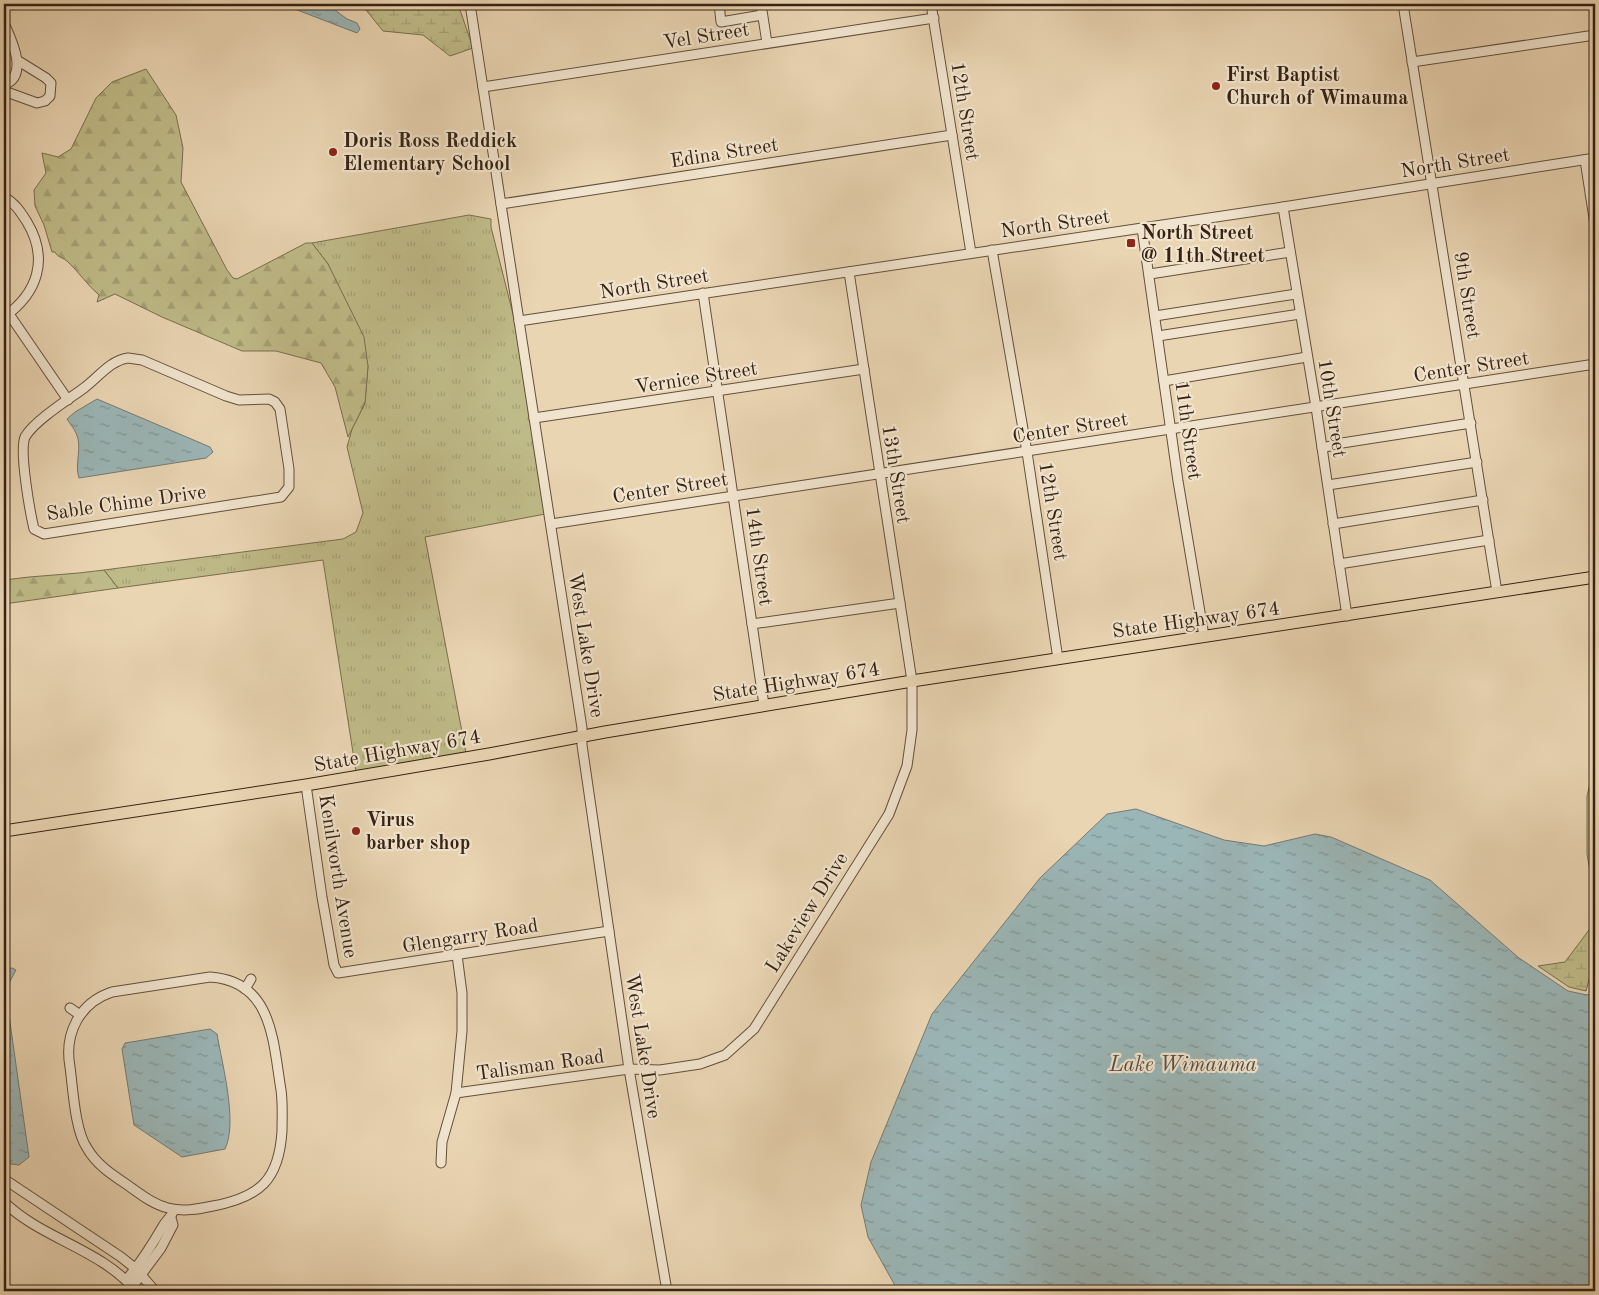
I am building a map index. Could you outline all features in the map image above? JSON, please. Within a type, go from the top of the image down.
[{"type":"main road","name":"State Highway 674","points":[[4,831],[306,785],[582,736],[912,681],[1595,577]]},
{"type":"street","name":"West Lake Drive","points":[[470,4],[551,524],[629,1069],[666,1291]]},
{"type":"street","points":[[718,4],[721,22],[762,15]]},
{"type":"street","points":[[761,4],[767,43]]},
{"type":"street","name":"12th Street","points":[[931,4],[971,253]]},
{"type":"street","name":"9th Street","points":[[1403,4],[1497,592]]},
{"type":"street","name":"Vel Street","points":[[483,87],[934,18]]},
{"type":"street","points":[[4,23],[10,35],[17,60],[15,76],[11,82],[4,85]]},
{"type":"street","points":[[1412,62],[1595,35]]},
{"type":"street","points":[[4,91],[37,103],[44,101],[50,96],[50,83],[46,78],[17,60]]},
{"type":"street","name":"Edina Street","points":[[501,204],[952,135]]},
{"type":"street","name":"North Street","points":[[519,321],[1283,207],[1432,182],[1595,158]]},
{"type":"street","points":[[1585,160],[1595,225]]},
{"type":"street","points":[[4,197],[16,205],[34,234],[40,261],[37,277],[31,290],[6,315],[68,400]]},
{"type":"street","name":"10th Street","points":[[1283,207],[1316,407],[1347,616]]},
{"type":"street","name":"11th Street","points":[[1142,228],[1171,430],[1204,636]]},
{"type":"street","name":"12th Street","points":[[992,250],[1027,452],[1058,659]]},
{"type":"street","points":[[1150,274],[1290,252]]},
{"type":"street","name":"13th Street","points":[[849,272],[912,681]]},
{"type":"street","name":"14th Street","points":[[703,293],[764,705]]},
{"type":"street","points":[[1155,316],[1296,294]]},
{"type":"street","points":[[1158,336],[1300,314]]},
{"type":"street","name":"Sable Chime Drive","points":[[128,358],[142,360],[239,400],[269,398],[280,409],[289,469],[289,487],[281,497],[44,534],[34,529],[22,451],[25,438],[33,427],[68,400],[94,381],[110,365],[120,359],[128,358]]},
{"type":"street","points":[[1164,381],[1307,358]]},
{"type":"street","name":"Center Street","points":[[551,524],[1595,364]]},
{"type":"street","name":"Vernice Street","points":[[534,418],[864,369]]},
{"type":"street","points":[[1322,448],[1342,442],[1471,423]]},
{"type":"street","points":[[1328,485],[1477,462]]},
{"type":"street","points":[[1333,524],[1483,500]]},
{"type":"street","points":[[1339,564],[1489,540]]},
{"type":"street","points":[[752,624],[900,604]]},
{"type":"street","name":"Lakeview Drive","points":[[629,1069],[660,1070],[700,1064],[724,1055],[754,1029],[889,814],[907,766],[912,730],[912,681]]},
{"type":"street","name":"Kenilworth Avenue","points":[[306,785],[322,897],[334,965],[338,973]]},
{"type":"street","name":"Glengarry Road","points":[[338,973],[609,931]]},
{"type":"street","points":[[441,1163],[442,1142],[456,1093],[462,1031],[462,993],[457,955]]},
{"type":"street","points":[[210,977],[231,981],[245,989],[261,1005],[269,1021],[282,1102],[279,1157],[268,1186],[237,1201],[173,1214],[150,1201],[110,1173],[93,1157],[84,1143],[79,1127],[68,1052],[72,1032],[80,1015],[97,999],[112,992],[210,977]]},
{"type":"street","points":[[245,989],[251,979]]},
{"type":"street","points":[[70,1008],[80,1015]]},
{"type":"street","name":"Talisman Road","points":[[456,1093],[629,1069]]},
{"type":"street","points":[[4,1179],[106,1246],[139,1272],[155,1291]]},
{"type":"street","points":[[4,1202],[22,1216],[90,1254],[131,1286],[139,1272],[168,1237],[173,1226],[173,1214]]},
{"type":"green space","points":[[356,4],[458,4],[473,48],[450,56],[423,35],[383,31],[366,10]]},
{"type":"green space","points":[[146,69],[176,115],[183,148],[181,182],[233,278],[237,279],[306,243],[312,243],[328,264],[364,337],[368,366],[365,403],[348,437],[335,387],[321,363],[276,351],[242,351],[162,317],[115,294],[97,302],[99,295],[68,262],[55,252],[52,252],[44,225],[35,206],[34,190],[46,173],[42,153],[58,157],[71,149],[96,98],[112,82]]},
{"type":"green space","points":[[469,215],[491,219],[491,227],[516,326],[545,514],[425,537],[466,753],[356,772],[323,560],[118,588],[104,570],[343,539],[356,532],[363,513],[347,447],[352,429],[365,403],[368,366],[328,264],[312,243]]},
{"type":"green space","points":[[104,570],[118,588],[4,604],[4,580]]},
{"type":"green space","points":[[1595,763],[1595,901],[1587,854],[1587,796]]},
{"type":"green space","points":[[1595,922],[1595,970],[1591,972],[1586,991],[1569,987],[1538,966],[1565,962]]},
{"type":"water","points":[[285,4],[327,4],[347,19],[357,23],[360,29],[357,33]]},
{"type":"water","points":[[97,399],[210,447],[213,452],[206,458],[79,478],[77,467],[78,438],[67,419]]},
{"type":"water","name":"Lake Wimauma","points":[[1136,809],[1224,840],[1264,846],[1315,834],[1331,837],[1430,880],[1519,958],[1568,991],[1587,995],[1595,992],[1595,1273],[1591,1291],[898,1291],[868,1237],[861,1205],[871,1162],[932,1014],[1040,878],[1107,814]]},
{"type":"water","points":[[12,968],[16,970],[10,981],[7,1001],[29,1157],[19,1165],[11,1164],[4,1159],[4,969]]},
{"type":"water","points":[[210,1029],[217,1034],[228,1093],[230,1109],[229,1138],[225,1149],[182,1157],[134,1125],[122,1049],[125,1043]]},
{"type":"place","name":"First Baptist Church of Wimauma","points":[[1216,86]]},
{"type":"place","name":"Doris Ross Reddick Elementary School","points":[[333,152]]},
{"type":"place","name":"North Street @ 11th Street","points":[[1131,243]]},
{"type":"place","name":"Virus barber shop","points":[[356,831]]}]
